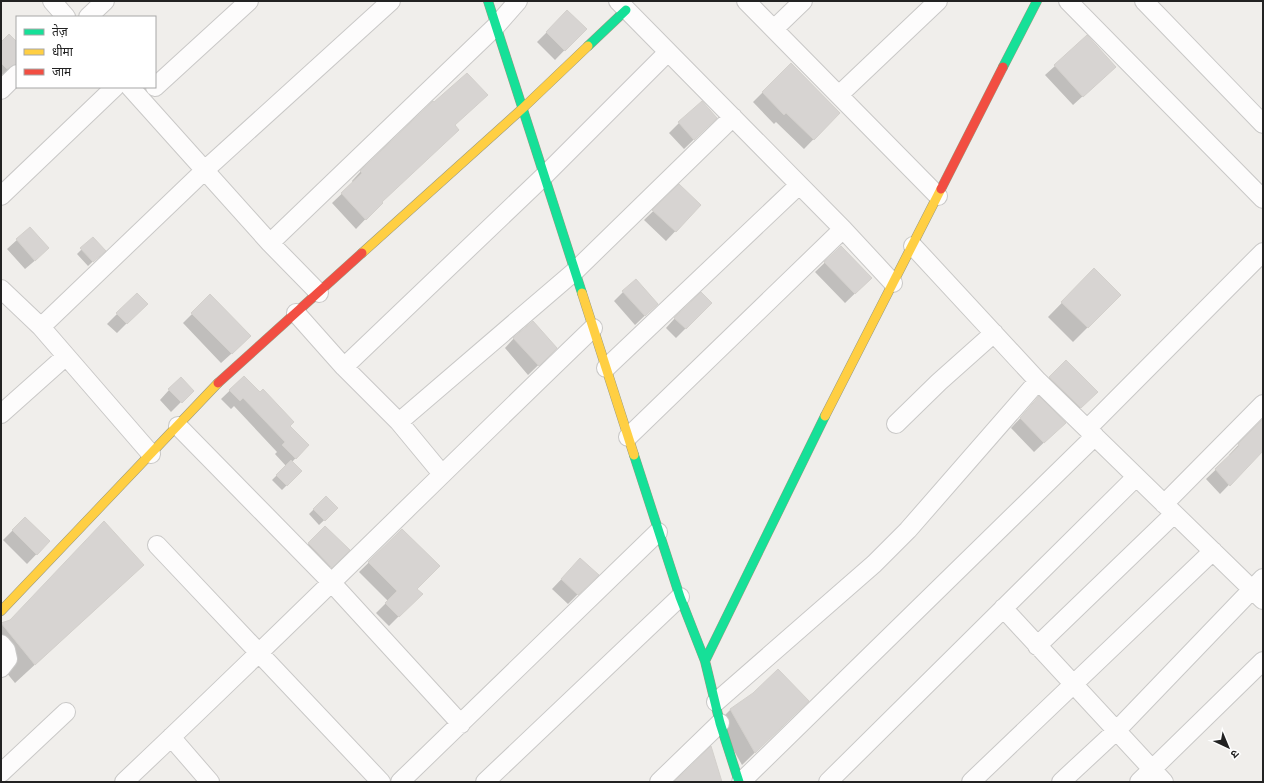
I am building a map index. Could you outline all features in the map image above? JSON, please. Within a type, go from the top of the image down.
[{"type":"street","points":[[52,1],[65,16]]},
{"type":"street","points":[[89,16],[105,1]]},
{"type":"street","points":[[156,86],[249,1]]},
{"type":"street","points":[[41,327],[206,169],[391,1]]},
{"type":"street","points":[[488,1],[658,532],[680,597],[705,661],[720,723],[740,782],[1091,432],[1263,252]]},
{"type":"street","points":[[270,242],[496,26],[518,1]]},
{"type":"street","points":[[746,1],[840,94],[938,196]]},
{"type":"street","points":[[774,29],[803,1]]},
{"type":"street","points":[[840,94],[938,1]]},
{"type":"street","points":[[705,661],[836,394],[1037,1]]},
{"type":"street","points":[[1068,1],[1263,199]]},
{"type":"street","points":[[1144,1],[1263,124]]},
{"type":"street","points":[[1,611],[219,382],[523,108],[622,5],[843,229],[894,283]]},
{"type":"street","points":[[344,367],[544,176],[668,52]]},
{"type":"street","points":[[1,90],[16,75]]},
{"type":"street","points":[[1,196],[114,88]]},
{"type":"street","points":[[152,88],[136,93],[206,169],[270,242],[319,293]]},
{"type":"street","points":[[399,422],[575,271],[733,117]]},
{"type":"street","points":[[606,368],[799,185]]},
{"type":"street","points":[[628,437],[843,229]]},
{"type":"street","points":[[913,246],[1038,381],[1213,551],[1259,589],[1116,731],[1060,782]]},
{"type":"street","points":[[1,289],[41,327],[151,454]]},
{"type":"street","points":[[296,313],[344,367],[399,422],[442,474]]},
{"type":"street","points":[[124,782],[260,654],[331,582],[593,328]]},
{"type":"street","points":[[896,424],[939,382],[994,333]]},
{"type":"street","points":[[1,414],[66,356]]},
{"type":"street","points":[[716,702],[874,564],[908,530],[1038,381]]},
{"type":"street","points":[[1037,646],[1169,509],[1263,404]]},
{"type":"street","points":[[178,426],[331,582],[461,724]]},
{"type":"street","points":[[828,782],[1136,476]]},
{"type":"street","points":[[400,782],[658,532]]},
{"type":"street","points":[[157,546],[381,782]]},
{"type":"street","points":[[971,782],[1213,551]]},
{"type":"street","points":[[485,782],[680,597]]},
{"type":"street","points":[[1003,608],[1158,776]]},
{"type":"street","points":[[1,644],[6,650],[8,660],[1,668]]},
{"type":"street","points":[[1139,782],[1158,776],[1263,662]]},
{"type":"street","points":[[1,773],[66,712]]},
{"type":"street","points":[[659,782],[720,723]]},
{"type":"street","points":[[171,737],[210,782]]},
{"type":"building","points":[[567,10],[587,29],[565,51],[546,32]]},
{"type":"building","points":[[9,34],[16,41],[16,64],[7,69],[1,63],[1,42]]},
{"type":"building","points":[[1087,35],[1116,67],[1083,97],[1054,65]]},
{"type":"building","points":[[791,63],[840,113],[814,140],[786,113],[784,115],[762,92]]},
{"type":"building","points":[[467,73],[488,95],[455,125],[459,130],[382,202],[383,203],[366,220],[341,193],[362,173],[360,171],[433,101],[434,102]]},
{"type":"building","points":[[702,101],[717,118],[694,140],[678,122]]},
{"type":"building","points":[[679,184],[701,205],[676,232],[652,210]]},
{"type":"building","points":[[30,227],[49,248],[35,261],[16,239]]},
{"type":"building","points":[[93,237],[106,251],[93,262],[80,248]]},
{"type":"building","points":[[841,246],[872,278],[855,294],[824,262]]},
{"type":"building","points":[[1094,268],[1121,295],[1088,328],[1061,302]]},
{"type":"building","points":[[636,279],[658,304],[645,316],[622,291]]},
{"type":"building","points":[[701,292],[712,303],[686,329],[674,318]]},
{"type":"building","points":[[137,293],[148,304],[127,324],[116,313]]},
{"type":"building","points":[[210,294],[251,336],[232,354],[191,313]]},
{"type":"building","points":[[533,321],[557,348],[539,366],[513,338]]},
{"type":"building","points":[[1066,360],[1098,392],[1081,408],[1049,377]]},
{"type":"building","points":[[244,376],[260,392],[263,389],[294,422],[290,426],[309,445],[296,459],[282,445],[285,442],[243,398],[240,401],[229,390]]},
{"type":"building","points":[[181,377],[194,391],[182,403],[168,389]]},
{"type":"building","points":[[1039,396],[1066,423],[1044,443],[1020,418]]},
{"type":"building","points":[[1263,419],[1263,451],[1230,486],[1215,469],[1239,446],[1238,444]]},
{"type":"building","points":[[291,460],[302,471],[287,486],[276,475]]},
{"type":"building","points":[[326,496],[338,508],[325,521],[313,509]]},
{"type":"building","points":[[25,517],[50,541],[37,555],[12,530]]},
{"type":"building","points":[[104,521],[144,565],[35,665],[1,623],[10,620]]},
{"type":"building","points":[[325,526],[350,550],[332,568],[308,543]]},
{"type":"building","points":[[402,529],[440,566],[417,589],[423,594],[399,617],[385,603],[397,591],[368,562]]},
{"type":"building","points":[[580,558],[599,575],[578,595],[561,579]]},
{"type":"building","points":[[778,669],[809,701],[755,753],[730,709],[753,693]]},
{"type":"building","points":[[711,746],[722,782],[674,782]]},
{"type":"traffic: fast","points":[[488,1],[582,293]]},
{"type":"traffic: fast","points":[[1003,67],[1037,1]]},
{"type":"traffic: fast","points":[[588,46],[626,10]]},
{"type":"traffic: fast","points":[[705,661],[825,416]]},
{"type":"traffic: fast","points":[[634,455],[680,597],[705,661],[720,723],[739,782]]},
{"type":"traffic: slow","points":[[362,253],[523,108],[588,46]]},
{"type":"traffic: slow","points":[[825,416],[941,189]]},
{"type":"traffic: slow","points":[[582,293],[634,455]]},
{"type":"traffic: slow","points":[[1,611],[218,383]]},
{"type":"traffic: jam","points":[[941,189],[1003,67]]},
{"type":"traffic: jam","points":[[218,383],[362,253]]}]
